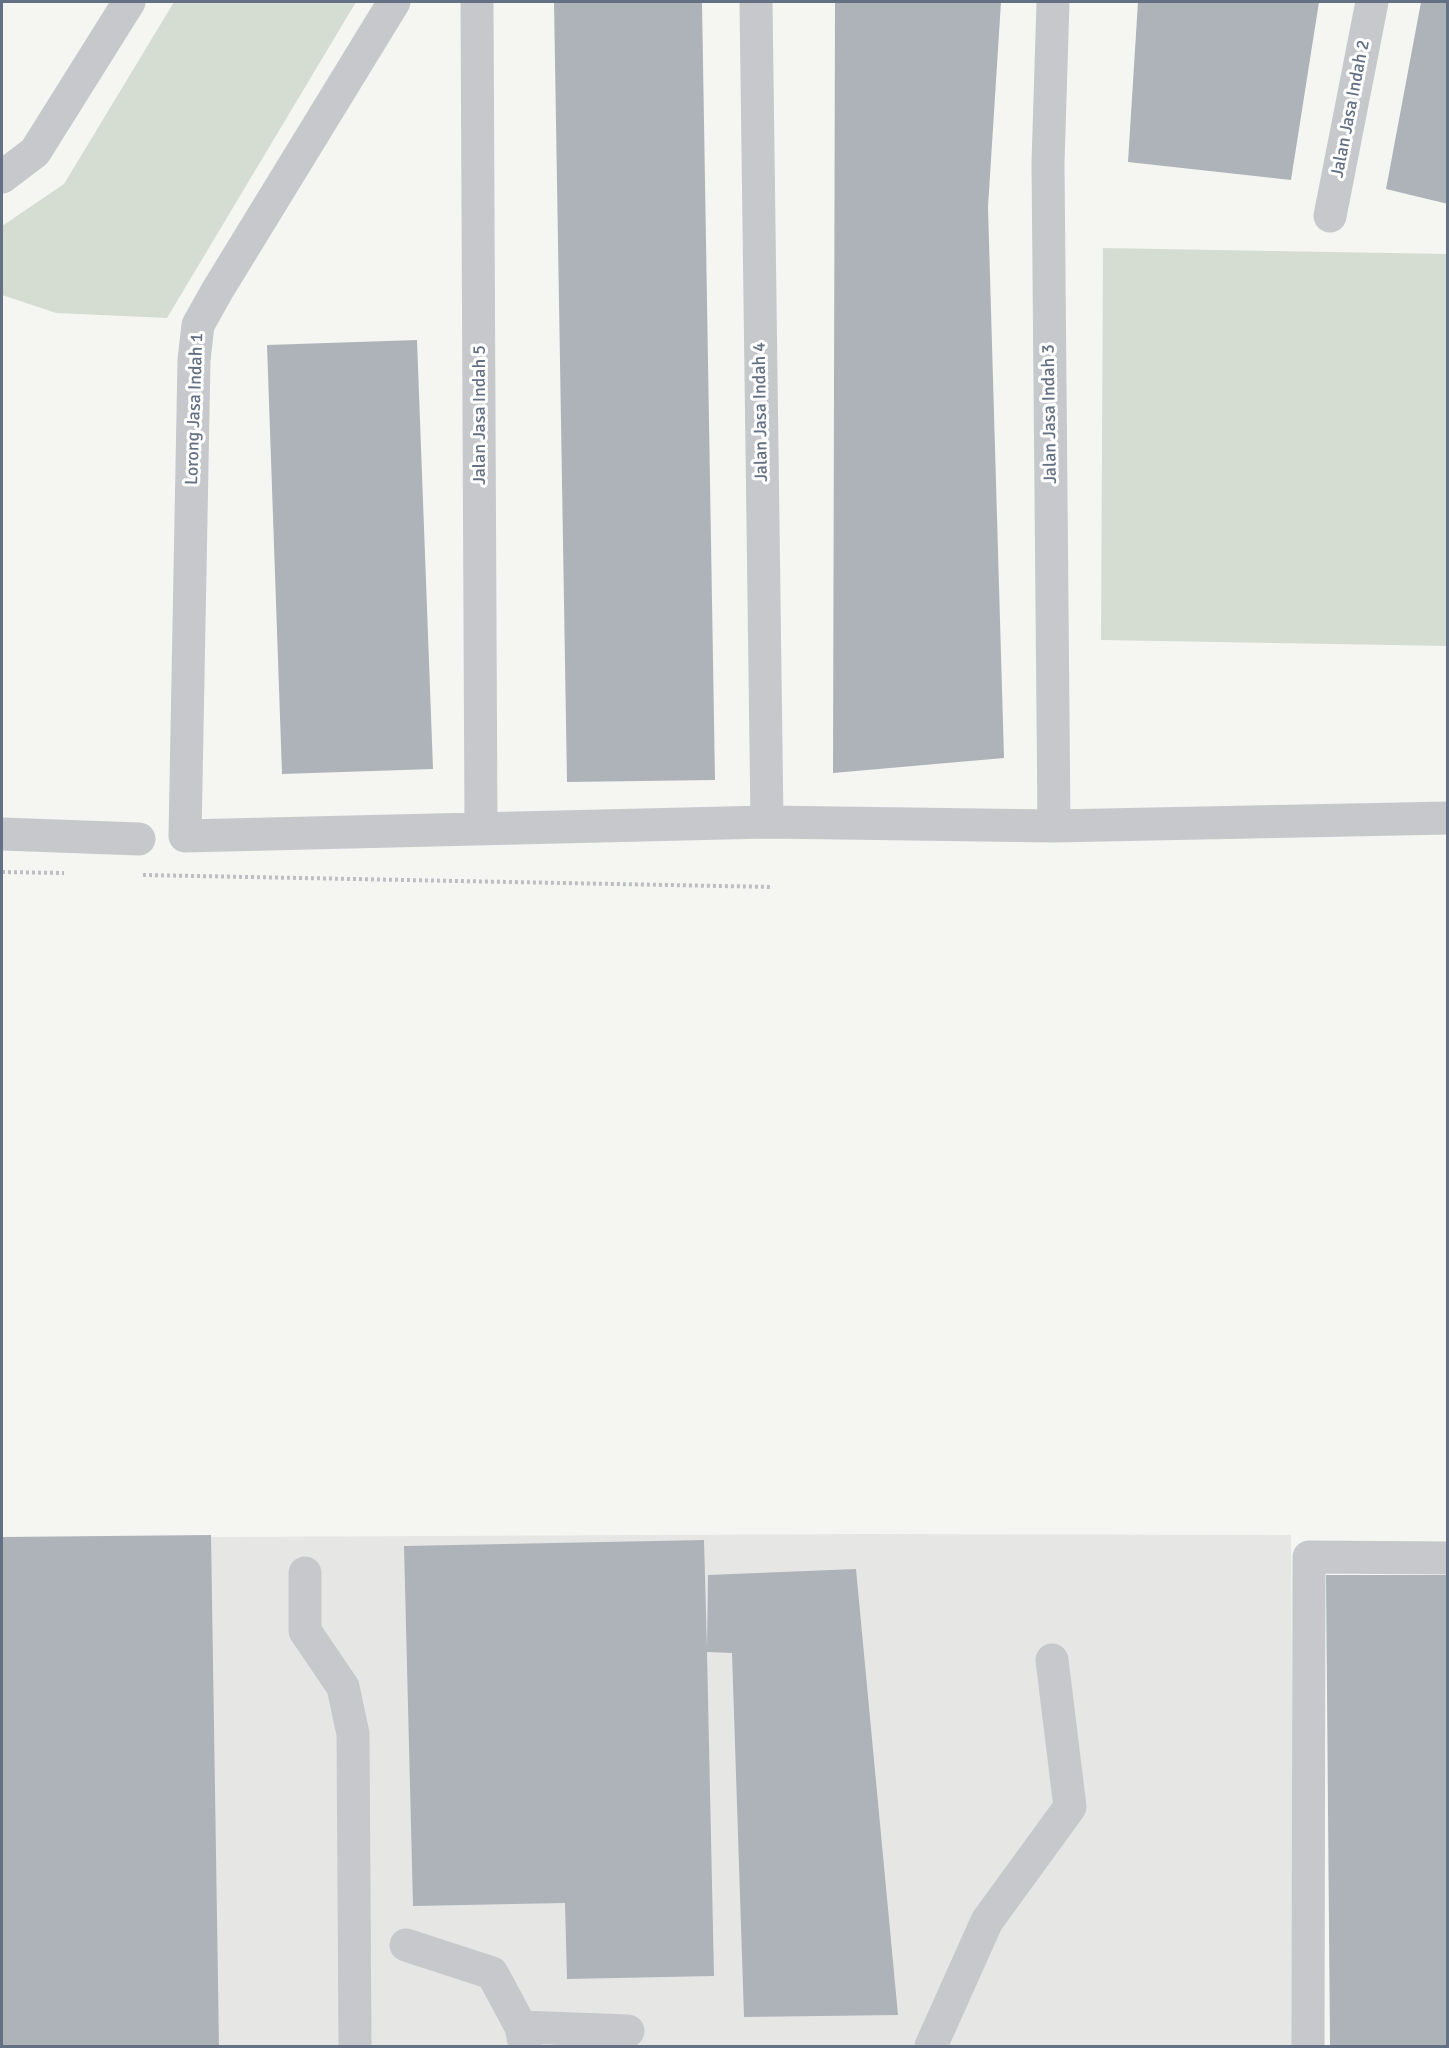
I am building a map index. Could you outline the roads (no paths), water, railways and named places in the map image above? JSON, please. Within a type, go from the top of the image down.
[{"type":"street","points":[[2,177],[35,152],[129,2]]},
{"type":"street","name":"Lorong Jasa Indah 1","points":[[394,2],[198,325],[194,372],[185,836],[481,828]]},
{"type":"street","name":"Jalan Jasa Indah 5","points":[[477,2],[481,828]]},
{"type":"street","name":"Jalan Jasa Indah 4","points":[[756,2],[767,822]]},
{"type":"street","name":"Jalan Jasa Indah 3","points":[[1053,2],[1048,163],[1054,826]]},
{"type":"street","name":"Jalan Jasa Indah 2","points":[[1330,216],[1372,2]]},
{"type":"street","points":[[481,828],[767,822],[1054,826],[1448,818]]},
{"type":"street","points":[[2,834],[139,839]]},
{"type":"street","points":[[1308,2046],[1309,1557],[1448,1558]]},
{"type":"street","points":[[305,1573],[305,1631],[343,1687],[353,1734],[355,2046]]},
{"type":"street","points":[[932,2046],[987,1921],[1071,1808],[1052,1660]]},
{"type":"street","points":[[406,1945],[492,1973],[523,2037],[627,2031]]}]
